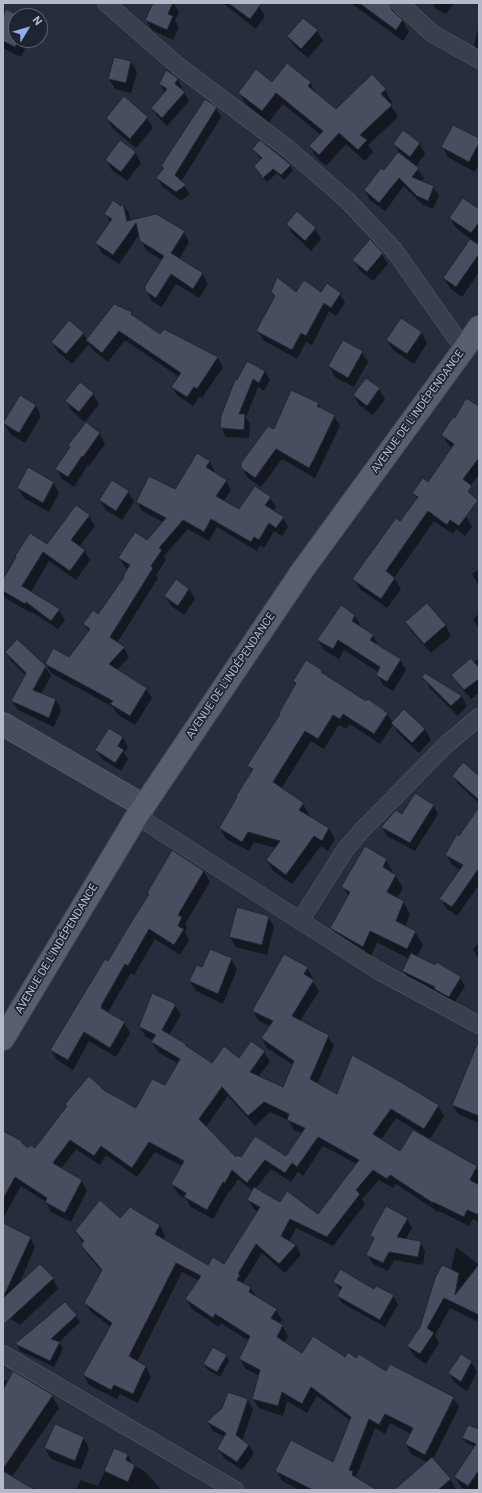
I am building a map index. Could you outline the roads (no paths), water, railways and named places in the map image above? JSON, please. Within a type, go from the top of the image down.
[{"type":"main road","name":"AVENUE DE L'INDÉPENDANCE","points":[[3,1039],[141,811],[302,571],[479,327]]},
{"type":"street","points":[[106,3],[177,65],[287,148],[348,201],[394,250],[464,349]]},
{"type":"street","points":[[399,3],[432,34],[479,60]]},
{"type":"street","points":[[300,921],[345,850],[363,829],[448,743],[479,717]]},
{"type":"street","points":[[3,724],[141,811],[300,921],[377,970],[479,1025]]},
{"type":"street","points":[[3,1354],[235,1490]]}]
